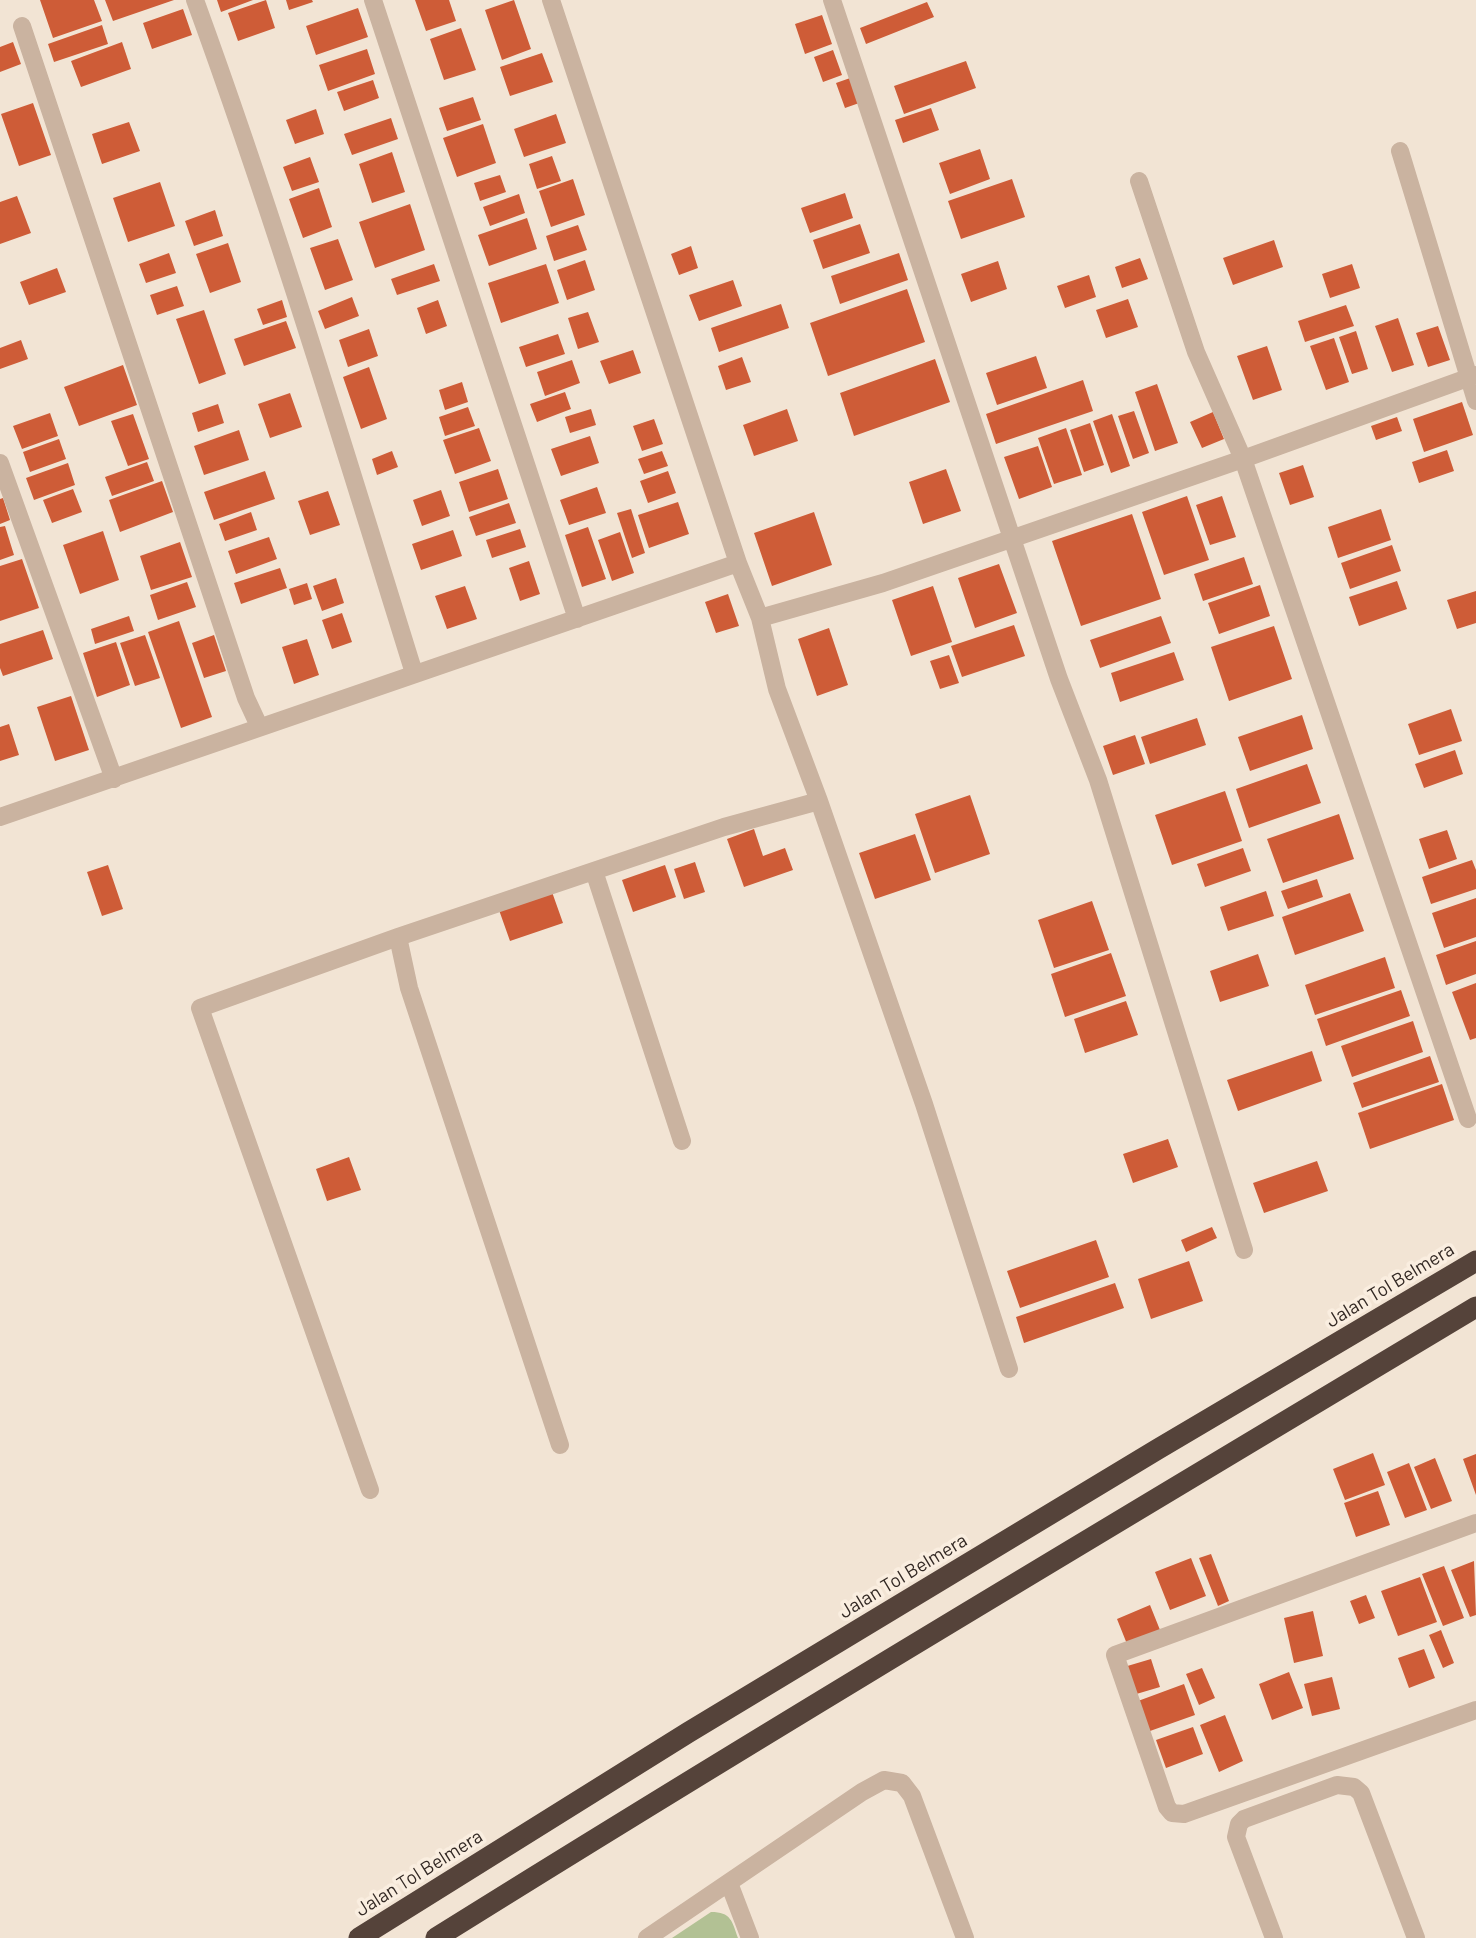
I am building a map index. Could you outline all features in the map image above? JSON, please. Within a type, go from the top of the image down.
[{"type":"highway","name":"Jalan Tol Belmera","points":[[359,1938],[689,1731],[1158,1448],[1476,1261]]},
{"type":"highway","points":[[436,1938],[680,1785],[1476,1307]]},
{"type":"street","points":[[195,0],[295,292],[414,673]]},
{"type":"street","points":[[373,0],[577,619]]},
{"type":"street","points":[[551,0],[738,563],[760,618],[777,689],[819,801],[924,1104],[1009,1369]]},
{"type":"street","points":[[832,0],[1059,679],[1098,780],[1244,1250]]},
{"type":"street","points":[[22,26],[246,698],[259,726]]},
{"type":"street","points":[[1400,151],[1472,376],[1476,401]]},
{"type":"street","points":[[1139,181],[1196,352],[1243,459],[1468,1119]]},
{"type":"street","points":[[760,618],[883,583],[1243,459],[1472,376]]},
{"type":"street","points":[[0,463],[114,779]]},
{"type":"street","points":[[0,817],[738,563]]},
{"type":"street","points":[[370,1490],[200,1008],[398,937],[724,827],[819,801]]},
{"type":"street","points":[[594,871],[682,1141]]},
{"type":"street","points":[[398,937],[410,988],[560,1445]]},
{"type":"street","points":[[1476,1523],[1115,1655],[1167,1807],[1178,1814],[1476,1710]]},
{"type":"street","points":[[647,1938],[862,1792],[884,1780],[902,1783],[912,1796],[965,1938]]},
{"type":"street","points":[[1274,1938],[1236,1837],[1239,1824],[1244,1819],[1337,1785],[1354,1787],[1362,1793],[1416,1938]]},
{"type":"street","points":[[729,1882],[750,1938]]},
{"type":"green space","points":[[711,1912],[727,1916],[738,1938],[672,1938]]},
{"type":"building","points":[[40,0],[94,0],[102,21],[53,38]]},
{"type":"building","points":[[105,0],[174,0],[113,21]]},
{"type":"building","points":[[217,0],[253,0],[221,12]]},
{"type":"building","points":[[266,0],[275,28],[238,41],[228,13]]},
{"type":"building","points":[[286,0],[312,0],[313,2],[289,10]]},
{"type":"building","points":[[415,0],[449,0],[456,21],[426,31]]},
{"type":"building","points":[[514,0],[531,49],[502,60],[485,10]]},
{"type":"building","points":[[927,2],[934,17],[866,44],[860,28]]},
{"type":"building","points":[[358,8],[368,37],[316,55],[306,26]]},
{"type":"building","points":[[183,9],[192,35],[152,49],[143,23]]},
{"type":"building","points":[[822,15],[832,44],[805,54],[795,24]]},
{"type":"building","points":[[102,25],[108,44],[54,62],[48,44]]},
{"type":"building","points":[[461,28],[476,70],[444,80],[430,39]]},
{"type":"building","points":[[13,42],[21,64],[0,72],[0,47]]},
{"type":"building","points":[[122,42],[131,69],[81,87],[71,61]]},
{"type":"building","points":[[367,49],[375,74],[328,91],[319,65]]},
{"type":"building","points":[[833,50],[842,75],[823,82],[814,57]]},
{"type":"building","points":[[542,53],[553,82],[510,96],[500,67]]},
{"type":"building","points":[[966,61],[976,88],[904,114],[894,86]]},
{"type":"building","points":[[853,77],[862,102],[845,108],[836,83]]},
{"type":"building","points":[[373,80],[379,98],[344,111],[337,92]]},
{"type":"building","points":[[473,97],[481,120],[447,131],[439,108]]},
{"type":"building","points":[[33,103],[51,155],[19,166],[1,114]]},
{"type":"building","points":[[931,108],[939,130],[903,143],[895,120]]},
{"type":"building","points":[[316,109],[324,134],[295,144],[286,120]]},
{"type":"building","points":[[556,114],[566,143],[524,157],[514,129]]},
{"type":"building","points":[[391,118],[398,139],[352,155],[344,134]]},
{"type":"building","points":[[129,122],[140,151],[102,164],[92,134]]},
{"type":"building","points":[[483,124],[496,163],[457,177],[443,138]]},
{"type":"building","points":[[980,149],[990,179],[950,194],[939,163]]},
{"type":"building","points":[[392,152],[405,192],[372,203],[359,164]]},
{"type":"building","points":[[552,156],[561,181],[537,189],[529,164]]},
{"type":"building","points":[[310,157],[319,182],[292,191],[283,167]]},
{"type":"building","points":[[500,175],[506,192],[480,201],[474,183]]},
{"type":"building","points":[[573,179],[585,215],[551,227],[539,191]]},
{"type":"building","points":[[1012,179],[1025,217],[961,239],[948,201]]},
{"type":"building","points":[[160,182],[175,226],[128,242],[113,198]]},
{"type":"building","points":[[319,188],[332,227],[303,238],[289,199]]},
{"type":"building","points":[[845,193],[853,218],[810,233],[801,208]]},
{"type":"building","points":[[519,194],[525,213],[490,226],[483,207]]},
{"type":"building","points":[[17,196],[31,233],[0,244],[0,202]]},
{"type":"building","points":[[410,204],[425,250],[375,268],[359,222]]},
{"type":"building","points":[[215,210],[223,236],[194,246],[185,221]]},
{"type":"building","points":[[527,218],[537,249],[489,266],[478,235]]},
{"type":"building","points":[[860,224],[870,253],[823,269],[813,240]]},
{"type":"building","points":[[578,225],[587,250],[554,261],[546,236]]},
{"type":"building","points":[[338,239],[353,280],[325,290],[310,248]]},
{"type":"building","points":[[1274,240],[1283,267],[1233,285],[1223,258]]},
{"type":"building","points":[[228,243],[241,282],[210,293],[196,254]]},
{"type":"building","points":[[691,246],[698,268],[679,275],[671,254]]},
{"type":"building","points":[[169,253],[176,273],[146,283],[139,264]]},
{"type":"building","points":[[899,253],[908,280],[840,304],[831,276]]},
{"type":"building","points":[[1140,258],[1148,279],[1122,288],[1115,267]]},
{"type":"building","points":[[585,260],[595,290],[567,300],[557,270]]},
{"type":"building","points":[[998,261],[1007,289],[971,302],[961,274]]},
{"type":"building","points":[[434,264],[440,281],[397,295],[391,279]]},
{"type":"building","points":[[546,264],[559,303],[501,323],[488,283]]},
{"type":"building","points":[[1352,264],[1360,288],[1330,298],[1322,274]]},
{"type":"building","points":[[57,268],[66,292],[29,305],[20,282]]},
{"type":"building","points":[[1089,275],[1096,297],[1065,308],[1057,286]]},
{"type":"building","points":[[733,280],[742,306],[699,321],[689,295]]},
{"type":"building","points":[[177,286],[184,306],[157,315],[150,295]]},
{"type":"building","points":[[907,289],[925,342],[828,376],[810,323]]},
{"type":"building","points":[[352,297],[359,316],[325,329],[318,311]]},
{"type":"building","points":[[1128,299],[1138,327],[1106,338],[1096,310]]},
{"type":"building","points":[[282,300],[287,317],[263,325],[257,309]]},
{"type":"building","points":[[438,300],[447,326],[426,334],[417,308]]},
{"type":"building","points":[[781,304],[789,328],[719,352],[711,328]]},
{"type":"building","points":[[1346,305],[1354,326],[1305,342],[1298,321]]},
{"type":"building","points":[[204,310],[226,374],[199,384],[176,319]]},
{"type":"building","points":[[588,312],[599,342],[578,349],[568,318]]},
{"type":"building","points":[[1398,318],[1414,365],[1392,372],[1375,326]]},
{"type":"building","points":[[286,321],[296,348],[244,366],[234,339]]},
{"type":"building","points":[[1438,326],[1450,360],[1428,367],[1416,333]]},
{"type":"building","points":[[369,329],[378,356],[348,367],[339,340]]},
{"type":"building","points":[[1356,331],[1368,369],[1352,374],[1339,337]]},
{"type":"building","points":[[558,334],[565,354],[526,367],[519,347]]},
{"type":"building","points":[[1334,338],[1349,382],[1326,390],[1310,346]]},
{"type":"building","points":[[21,340],[28,359],[0,369],[0,348]]},
{"type":"building","points":[[1267,346],[1282,390],[1253,400],[1237,356]]},
{"type":"building","points":[[633,350],[641,373],[609,384],[600,361]]},
{"type":"building","points":[[1036,356],[1047,388],[997,405],[986,373]]},
{"type":"building","points":[[742,357],[751,382],[726,390],[718,366]]},
{"type":"building","points":[[935,359],[950,402],[854,436],[840,393]]},
{"type":"building","points":[[572,360],[580,383],[545,396],[537,372]]},
{"type":"building","points":[[123,365],[137,405],[79,426],[64,387]]},
{"type":"building","points":[[369,367],[387,419],[361,429],[343,377]]},
{"type":"building","points":[[1083,380],[1093,411],[996,444],[986,414]]},
{"type":"building","points":[[462,382],[468,402],[445,410],[439,390]]},
{"type":"building","points":[[1157,384],[1178,443],[1155,451],[1135,392]]},
{"type":"building","points":[[565,392],[571,409],[537,422],[530,404]]},
{"type":"building","points":[[290,393],[302,427],[270,438],[258,404]]},
{"type":"building","points":[[1462,402],[1473,435],[1424,452],[1413,419]]},
{"type":"building","points":[[218,404],[224,423],[198,432],[192,413]]},
{"type":"building","points":[[468,407],[475,426],[445,436],[439,417]]},
{"type":"building","points":[[591,409],[596,425],[570,433],[565,417]]},
{"type":"building","points":[[787,409],[798,441],[754,456],[743,425]]},
{"type":"building","points":[[1134,411],[1149,453],[1133,459],[1118,416]]},
{"type":"building","points":[[1213,412],[1224,439],[1202,448],[1190,422]]},
{"type":"building","points":[[50,413],[58,436],[22,449],[13,426]]},
{"type":"building","points":[[133,414],[149,459],[128,466],[111,421]]},
{"type":"building","points":[[1112,414],[1130,466],[1111,473],[1093,421]]},
{"type":"building","points":[[1397,417],[1402,431],[1376,440],[1371,426]]},
{"type":"building","points":[[654,419],[663,444],[642,451],[633,426]]},
{"type":"building","points":[[1090,423],[1104,465],[1084,472],[1070,430]]},
{"type":"building","points":[[479,428],[491,461],[455,474],[443,440]]},
{"type":"building","points":[[1066,428],[1082,475],[1054,484],[1038,438]]},
{"type":"building","points":[[239,430],[249,460],[204,475],[194,446]]},
{"type":"building","points":[[590,436],[599,463],[561,476],[551,449]]},
{"type":"building","points":[[59,439],[66,459],[30,472],[23,452]]},
{"type":"building","points":[[1038,446],[1052,487],[1019,499],[1004,457]]},
{"type":"building","points":[[1447,450],[1454,471],[1419,483],[1412,462]]},
{"type":"building","points":[[392,451],[398,467],[377,475],[372,459]]},
{"type":"building","points":[[662,451],[668,466],[644,474],[638,459]]},
{"type":"building","points":[[147,462],[154,481],[112,496],[105,477]]},
{"type":"building","points":[[68,463],[75,485],[34,500],[26,478]]},
{"type":"building","points":[[1303,465],[1314,497],[1290,505],[1279,473]]},
{"type":"building","points":[[498,469],[508,499],[469,512],[459,482]]},
{"type":"building","points":[[946,469],[961,511],[923,524],[909,482]]},
{"type":"building","points":[[265,471],[275,499],[214,520],[204,492]]},
{"type":"building","points":[[668,471],[676,493],[648,503],[640,481]]},
{"type":"building","points":[[162,481],[173,512],[120,532],[109,500]]},
{"type":"building","points":[[597,487],[606,513],[569,525],[560,500]]},
{"type":"building","points":[[73,489],[82,512],[52,523],[43,500]]},
{"type":"building","points":[[441,490],[450,516],[422,526],[413,500]]},
{"type":"building","points":[[328,491],[340,525],[310,535],[298,501]]},
{"type":"building","points":[[1187,496],[1209,560],[1164,575],[1142,512]]},
{"type":"building","points":[[1222,496],[1236,537],[1210,545],[1196,505]]},
{"type":"building","points":[[3,498],[10,520],[0,524],[0,499]]},
{"type":"building","points":[[678,502],[689,534],[649,548],[638,515]]},
{"type":"building","points":[[509,503],[516,523],[476,536],[469,517]]},
{"type":"building","points":[[631,509],[645,553],[632,558],[617,513]]},
{"type":"building","points":[[1381,509],[1391,540],[1338,558],[1328,527]]},
{"type":"building","points":[[251,512],[257,530],[225,541],[219,524]]},
{"type":"building","points":[[814,512],[832,565],[772,586],[754,533]]},
{"type":"building","points":[[1132,514],[1161,599],[1081,626],[1052,541]]},
{"type":"building","points":[[5,526],[14,555],[0,560],[0,527]]},
{"type":"building","points":[[588,527],[606,579],[582,587],[565,535]]},
{"type":"building","points":[[520,529],[526,547],[492,558],[486,540]]},
{"type":"building","points":[[453,530],[462,556],[421,570],[412,544]]},
{"type":"building","points":[[103,531],[119,580],[80,594],[63,545]]},
{"type":"building","points":[[620,532],[634,573],[612,581],[598,540]]},
{"type":"building","points":[[269,537],[277,559],[236,574],[228,551]]},
{"type":"building","points":[[180,542],[192,577],[151,590],[140,556]]},
{"type":"building","points":[[1392,545],[1401,571],[1350,589],[1341,563]]},
{"type":"building","points":[[1244,557],[1253,584],[1203,601],[1194,574]]},
{"type":"building","points":[[22,559],[39,608],[0,621],[0,566]]},
{"type":"building","points":[[529,561],[540,594],[520,601],[509,568]]},
{"type":"building","points":[[999,564],[1017,613],[975,628],[958,578]]},
{"type":"building","points":[[280,568],[287,588],[241,604],[234,583]]},
{"type":"building","points":[[336,578],[344,603],[322,611],[313,586]]},
{"type":"building","points":[[1397,581],[1407,609],[1359,626],[1349,597]]},
{"type":"building","points":[[187,582],[196,607],[158,620],[150,595]]},
{"type":"building","points":[[307,583],[312,599],[294,605],[289,589]]},
{"type":"building","points":[[1260,585],[1270,616],[1219,634],[1208,603]]},
{"type":"building","points":[[465,586],[477,619],[447,629],[435,596]]},
{"type":"building","points":[[933,586],[952,642],[911,656],[892,600]]},
{"type":"building","points":[[1476,591],[1476,623],[1457,629],[1447,600]]},
{"type":"building","points":[[728,594],[739,626],[716,633],[705,602]]},
{"type":"building","points":[[342,613],[352,642],[332,649],[322,620]]},
{"type":"building","points":[[129,616],[134,631],[95,644],[91,629]]},
{"type":"building","points":[[1161,616],[1171,643],[1100,668],[1090,640]]},
{"type":"building","points":[[179,621],[212,717],[181,728],[148,632]]},
{"type":"building","points":[[1014,625],[1025,656],[962,677],[951,646]]},
{"type":"building","points":[[1274,626],[1292,679],[1229,701],[1211,647]]},
{"type":"building","points":[[829,628],[848,685],[817,696],[798,639]]},
{"type":"building","points":[[43,630],[53,659],[3,676],[0,668],[0,644]]},
{"type":"building","points":[[145,635],[160,678],[135,686],[120,643]]},
{"type":"building","points":[[214,635],[226,671],[204,678],[192,643]]},
{"type":"building","points":[[307,639],[319,675],[294,684],[282,647]]},
{"type":"building","points":[[116,642],[130,685],[97,697],[83,653]]},
{"type":"building","points":[[1174,652],[1184,680],[1120,702],[1111,673]]},
{"type":"building","points":[[949,655],[959,683],[940,689],[930,661]]},
{"type":"building","points":[[71,696],[89,750],[55,761],[37,707]]},
{"type":"building","points":[[1451,709],[1462,741],[1419,755],[1408,724]]},
{"type":"building","points":[[1302,715],[1313,749],[1250,771],[1238,737]]},
{"type":"building","points":[[1197,718],[1206,745],[1150,764],[1141,737]]},
{"type":"building","points":[[9,724],[19,755],[0,761],[0,727]]},
{"type":"building","points":[[1135,735],[1145,764],[1113,775],[1103,746]]},
{"type":"building","points":[[1455,750],[1463,774],[1424,788],[1415,764]]},
{"type":"building","points":[[1307,764],[1321,803],[1249,828],[1236,789]]},
{"type":"building","points":[[1225,791],[1242,841],[1172,865],[1155,815]]},
{"type":"building","points":[[970,795],[990,854],[935,873],[915,814]]},
{"type":"building","points":[[1339,814],[1354,859],[1283,883],[1267,839]]},
{"type":"building","points":[[754,829],[763,856],[785,848],[793,870],[744,887],[727,839]]},
{"type":"building","points":[[1447,830],[1457,859],[1429,869],[1419,839]]},
{"type":"building","points":[[915,834],[931,880],[875,899],[859,853]]},
{"type":"building","points":[[1243,848],[1251,871],[1205,887],[1197,864]]},
{"type":"building","points":[[1472,860],[1476,870],[1476,889],[1431,904],[1422,877]]},
{"type":"building","points":[[695,862],[705,892],[684,899],[674,869]]},
{"type":"building","points":[[108,865],[123,909],[102,916],[87,872]]},
{"type":"building","points":[[665,865],[676,897],[633,912],[622,880]]},
{"type":"building","points":[[1317,879],[1323,897],[1288,909],[1281,891]]},
{"type":"building","points":[[1266,891],[1274,916],[1228,931],[1220,907]]},
{"type":"building","points":[[552,892],[563,923],[510,941],[499,910]]},
{"type":"building","points":[[1350,893],[1364,931],[1295,955],[1282,917]]},
{"type":"building","points":[[1476,898],[1476,937],[1444,948],[1432,913]]},
{"type":"building","points":[[1092,901],[1109,950],[1054,968],[1038,920]]},
{"type":"building","points":[[1476,941],[1476,974],[1446,985],[1436,955]]},
{"type":"building","points":[[1111,953],[1126,996],[1065,1017],[1051,974]]},
{"type":"building","points":[[1258,954],[1269,986],[1220,1002],[1210,971]]},
{"type":"building","points":[[1385,957],[1395,988],[1315,1015],[1305,985]]},
{"type":"building","points":[[1476,983],[1476,1038],[1470,1040],[1452,992]]},
{"type":"building","points":[[1401,990],[1410,1016],[1326,1046],[1317,1019]]},
{"type":"building","points":[[1126,1001],[1138,1035],[1085,1053],[1074,1019]]},
{"type":"building","points":[[1413,1021],[1423,1052],[1352,1077],[1341,1046]]},
{"type":"building","points":[[1312,1051],[1322,1081],[1238,1111],[1227,1080]]},
{"type":"building","points":[[1430,1056],[1439,1082],[1362,1108],[1353,1083]]},
{"type":"building","points":[[1442,1084],[1454,1120],[1370,1149],[1358,1113]]},
{"type":"building","points":[[1168,1139],[1178,1167],[1133,1183],[1123,1154]]},
{"type":"building","points":[[349,1157],[361,1190],[327,1201],[316,1169]]},
{"type":"building","points":[[1317,1161],[1328,1191],[1264,1213],[1253,1183]]},
{"type":"building","points":[[1212,1227],[1217,1238],[1186,1252],[1181,1240]]},
{"type":"building","points":[[1096,1240],[1109,1277],[1020,1308],[1007,1271]]},
{"type":"building","points":[[1189,1261],[1203,1301],[1151,1319],[1138,1279]]},
{"type":"building","points":[[1115,1283],[1124,1308],[1024,1343],[1016,1317]]},
{"type":"building","points":[[1373,1453],[1385,1485],[1345,1500],[1333,1469]]},
{"type":"building","points":[[1476,1454],[1476,1495],[1463,1459]]},
{"type":"building","points":[[1435,1458],[1452,1501],[1431,1509],[1414,1467]]},
{"type":"building","points":[[1409,1463],[1427,1510],[1405,1518],[1387,1472]]},
{"type":"building","points":[[1378,1491],[1390,1525],[1356,1537],[1344,1503]]},
{"type":"building","points":[[1211,1554],[1229,1601],[1218,1606],[1199,1558]]},
{"type":"building","points":[[1191,1558],[1206,1596],[1170,1610],[1155,1572]]},
{"type":"building","points":[[1474,1561],[1476,1615],[1470,1617],[1451,1570]]},
{"type":"building","points":[[1444,1566],[1464,1618],[1443,1626],[1422,1574]]},
{"type":"building","points":[[1420,1577],[1437,1622],[1398,1636],[1381,1591]]},
{"type":"building","points":[[1366,1595],[1375,1618],[1359,1624],[1350,1601]]},
{"type":"building","points":[[1150,1605],[1160,1630],[1127,1644],[1117,1619]]},
{"type":"building","points":[[1313,1611],[1323,1656],[1294,1663],[1284,1618]]},
{"type":"building","points":[[1441,1630],[1454,1663],[1443,1668],[1429,1635]]},
{"type":"building","points":[[1424,1649],[1435,1678],[1409,1688],[1398,1658]]},
{"type":"building","points":[[1151,1659],[1160,1687],[1133,1695],[1124,1667]]},
{"type":"building","points":[[1202,1668],[1215,1698],[1199,1705],[1186,1674]]},
{"type":"building","points":[[1289,1672],[1303,1708],[1272,1720],[1259,1684]]},
{"type":"building","points":[[1332,1677],[1340,1709],[1312,1716],[1304,1684]]},
{"type":"building","points":[[1184,1684],[1195,1715],[1150,1731],[1138,1701]]},
{"type":"building","points":[[1225,1715],[1243,1761],[1219,1772],[1200,1725]]},
{"type":"building","points":[[1193,1727],[1203,1754],[1166,1768],[1156,1740]]}]
